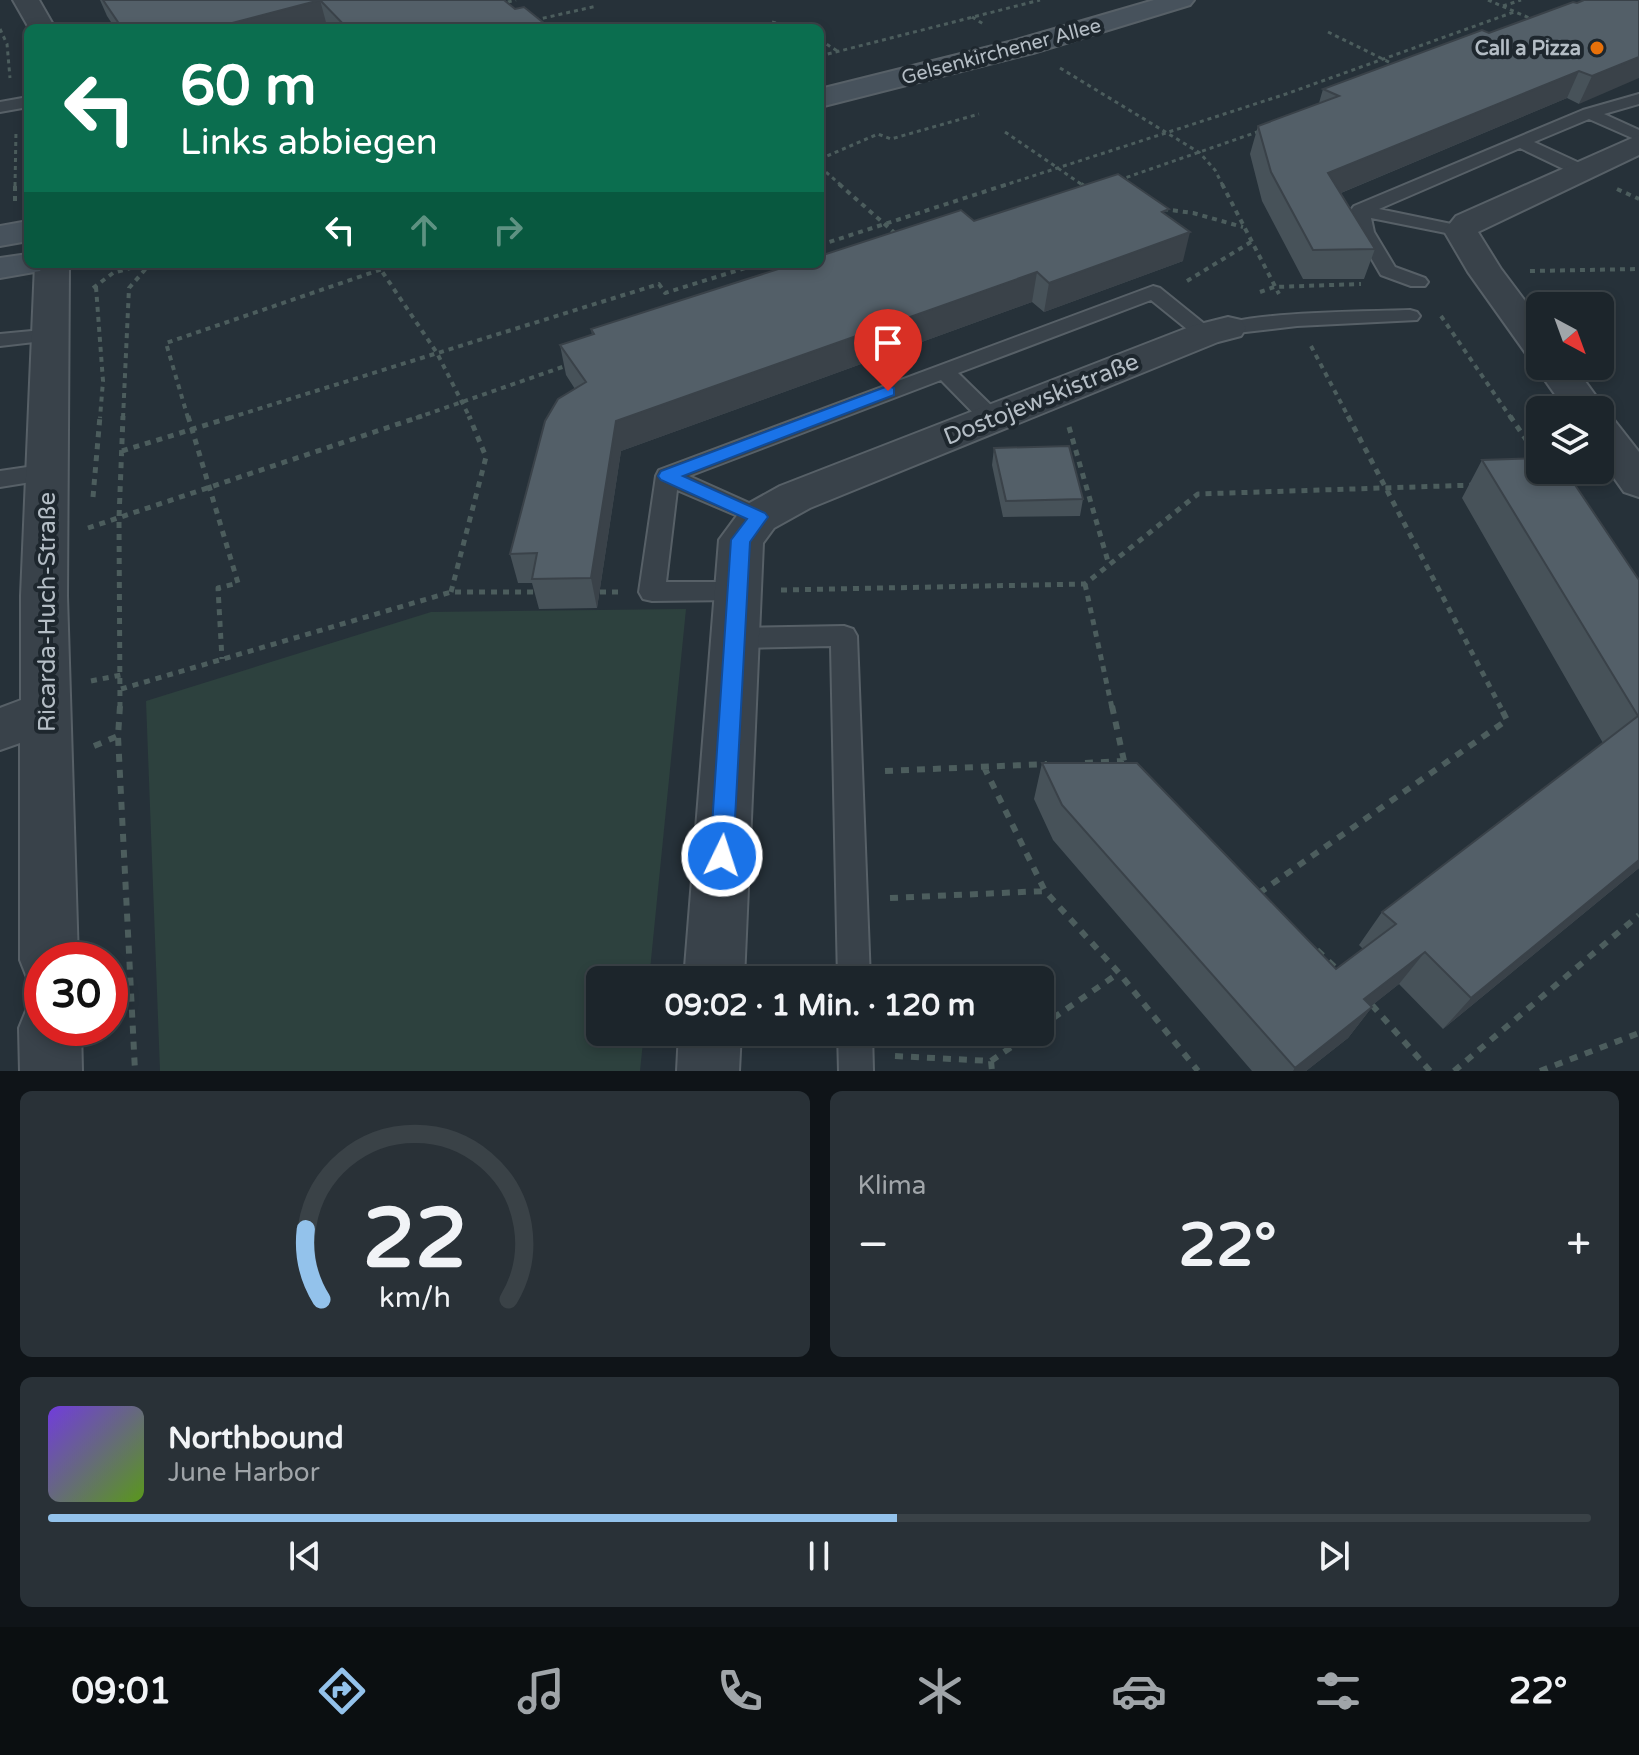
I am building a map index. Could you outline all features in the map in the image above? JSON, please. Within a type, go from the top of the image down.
[{"type":"main road","name":"Gelsenkirchener Allee","points":[[892,53],[982,23],[1094,0]]},
{"type":"main road","name":"Gelsenkirchener Allee","points":[[824,97],[1023,47],[1181,0]]},
{"type":"main road","points":[[0,268],[24,265]]},
{"type":"street","points":[[26,0],[40,24]]},
{"type":"street","points":[[1526,328],[1485,272],[1461,231],[1468,223],[1639,144]]},
{"type":"street","name":"Ricarda-Huch-Straße","points":[[49,942],[46,543],[24,475],[53,335],[52,268]]},
{"type":"street","name":"Dostojewskistraße","points":[[759,517],[795,497],[1217,331]]},
{"type":"street","points":[[1614,448],[1639,482]]},
{"type":"street","points":[[715,966],[741,540],[759,517]]},
{"type":"street","points":[[0,729],[45,712]]},
{"type":"street","points":[[50,1046],[51,1071]]},
{"type":"street","points":[[708,1071],[709,1046]]},
{"type":"lane","points":[[1360,210],[1589,113],[1639,99]]},
{"type":"lane","points":[[0,107],[24,103]]},
{"type":"lane","points":[[1589,113],[1639,136]]},
{"type":"lane","points":[[1520,142],[1580,170]]},
{"type":"lane","points":[[1360,210],[1461,231]]},
{"type":"lane","points":[[1360,210],[1365,232],[1388,271],[1418,282]]},
{"type":"lane","points":[[667,476],[1153,292],[1217,331],[1297,320],[1410,316]]},
{"type":"lane","points":[[0,340],[53,335]]},
{"type":"lane","points":[[943,370],[991,418]]},
{"type":"lane","points":[[667,476],[759,517]]},
{"type":"lane","points":[[667,476],[652,592],[736,591]]},
{"type":"lane","points":[[736,638],[844,636],[854,966]]},
{"type":"path","points":[[492,0],[505,11]]},
{"type":"path","points":[[498,5],[516,0]]},
{"type":"path","points":[[1021,0],[1028,4]]},
{"type":"path","points":[[824,55],[982,23],[1040,0]]},
{"type":"path","points":[[1488,0],[1545,25]]},
{"type":"path","points":[[1503,6],[1521,0]]},
{"type":"path","points":[[526,21],[597,6]]},
{"type":"path","points":[[824,244],[1168,133],[1514,12]]},
{"type":"path","points":[[772,22],[781,24]]},
{"type":"path","points":[[1328,32],[1403,69]]},
{"type":"path","points":[[824,43],[839,52]]},
{"type":"path","points":[[1023,47],[1200,153],[1215,170],[1274,287],[1297,320],[1387,487],[1507,720],[1259,893]]},
{"type":"path","points":[[824,157],[878,134],[891,139],[979,114]]},
{"type":"path","points":[[1117,181],[1271,127]]},
{"type":"path","points":[[1005,132],[1090,190],[1075,195]]},
{"type":"path","points":[[14,224],[17,139],[24,135]]},
{"type":"path","points":[[824,171],[904,241]]},
{"type":"path","points":[[1155,208],[1193,213],[1244,227]]},
{"type":"path","points":[[1160,297],[1251,242]]},
{"type":"path","points":[[96,287],[113,273],[132,268]]},
{"type":"path","points":[[135,1071],[118,736],[121,689],[119,518],[129,288],[145,268]]},
{"type":"path","points":[[222,659],[218,588],[238,583],[166,343],[386,268]]},
{"type":"path","points":[[122,451],[659,284],[665,293],[745,268]]},
{"type":"path","points":[[381,270],[437,353],[463,400],[486,457],[451,592]]},
{"type":"path","points":[[1418,282],[1526,440]]},
{"type":"path","points":[[46,543],[584,360]]},
{"type":"path","points":[[1040,399],[1070,429],[1109,565]]},
{"type":"path","points":[[1614,482],[1639,482]]},
{"type":"path","points":[[736,591],[1085,584],[1198,494],[1479,485]]},
{"type":"path","points":[[1085,584],[1124,761],[1135,772]]},
{"type":"path","points":[[121,689],[451,592],[542,592]]},
{"type":"path","points":[[1077,763],[1124,761]]},
{"type":"path","points":[[849,772],[1062,764]]},
{"type":"path","points":[[984,767],[1045,891],[1119,973],[1198,1071]]},
{"type":"path","points":[[1248,882],[1270,904]]},
{"type":"path","points":[[852,899],[1045,891]]},
{"type":"path","points":[[1454,1071],[1639,915]]},
{"type":"path","points":[[1313,946],[1345,978]]},
{"type":"path","points":[[1054,1017],[1119,973]]},
{"type":"path","points":[[1372,1005],[1430,1071]]},
{"type":"path","points":[[1540,1071],[1639,1033]]},
{"type":"path","points":[[855,1052],[991,1061],[1013,1046]]},
{"type":"path","points":[[991,1061],[992,1071]]},
{"type":"green space","points":[[686,609],[650,966],[586,966],[586,1046],[643,1046],[640,1071],[160,1071],[146,701],[431,612]]},
{"type":"building","points":[[103,0],[320,0],[228,24],[119,24]]},
{"type":"building","points":[[320,0],[504,0],[515,9],[524,7],[545,24],[343,24]]},
{"type":"building","points":[[1584,0],[1639,0],[1639,57],[1592,76],[1579,71],[1328,173],[1375,249],[1313,250],[1271,172],[1258,126],[1339,96],[1323,89],[1482,30],[1489,33]]},
{"type":"building","points":[[1118,174],[1169,209],[1162,212],[1190,232],[1049,283],[1037,272],[616,421],[591,578],[532,579],[537,553],[510,554],[545,421],[558,399],[586,382],[560,345],[594,334],[591,329],[782,268],[824,268],[824,255],[961,210],[974,221]]},
{"type":"building","points":[[1069,446],[1083,499],[1006,501],[994,448]]},
{"type":"building","points":[[1526,458],[1526,484],[1574,484],[1639,580],[1639,860],[1471,998],[1425,952],[1364,999],[1372,1007],[1295,1068],[1062,805],[1042,763],[1137,763],[1336,969],[1396,924],[1382,912],[1638,716],[1482,460]]},
{"type":"place","name":"Call a Pizza","points":[[1597,48]]},
{"type":"route","points":[[722,856],[741,540],[759,517],[667,476],[888,391]]}]
